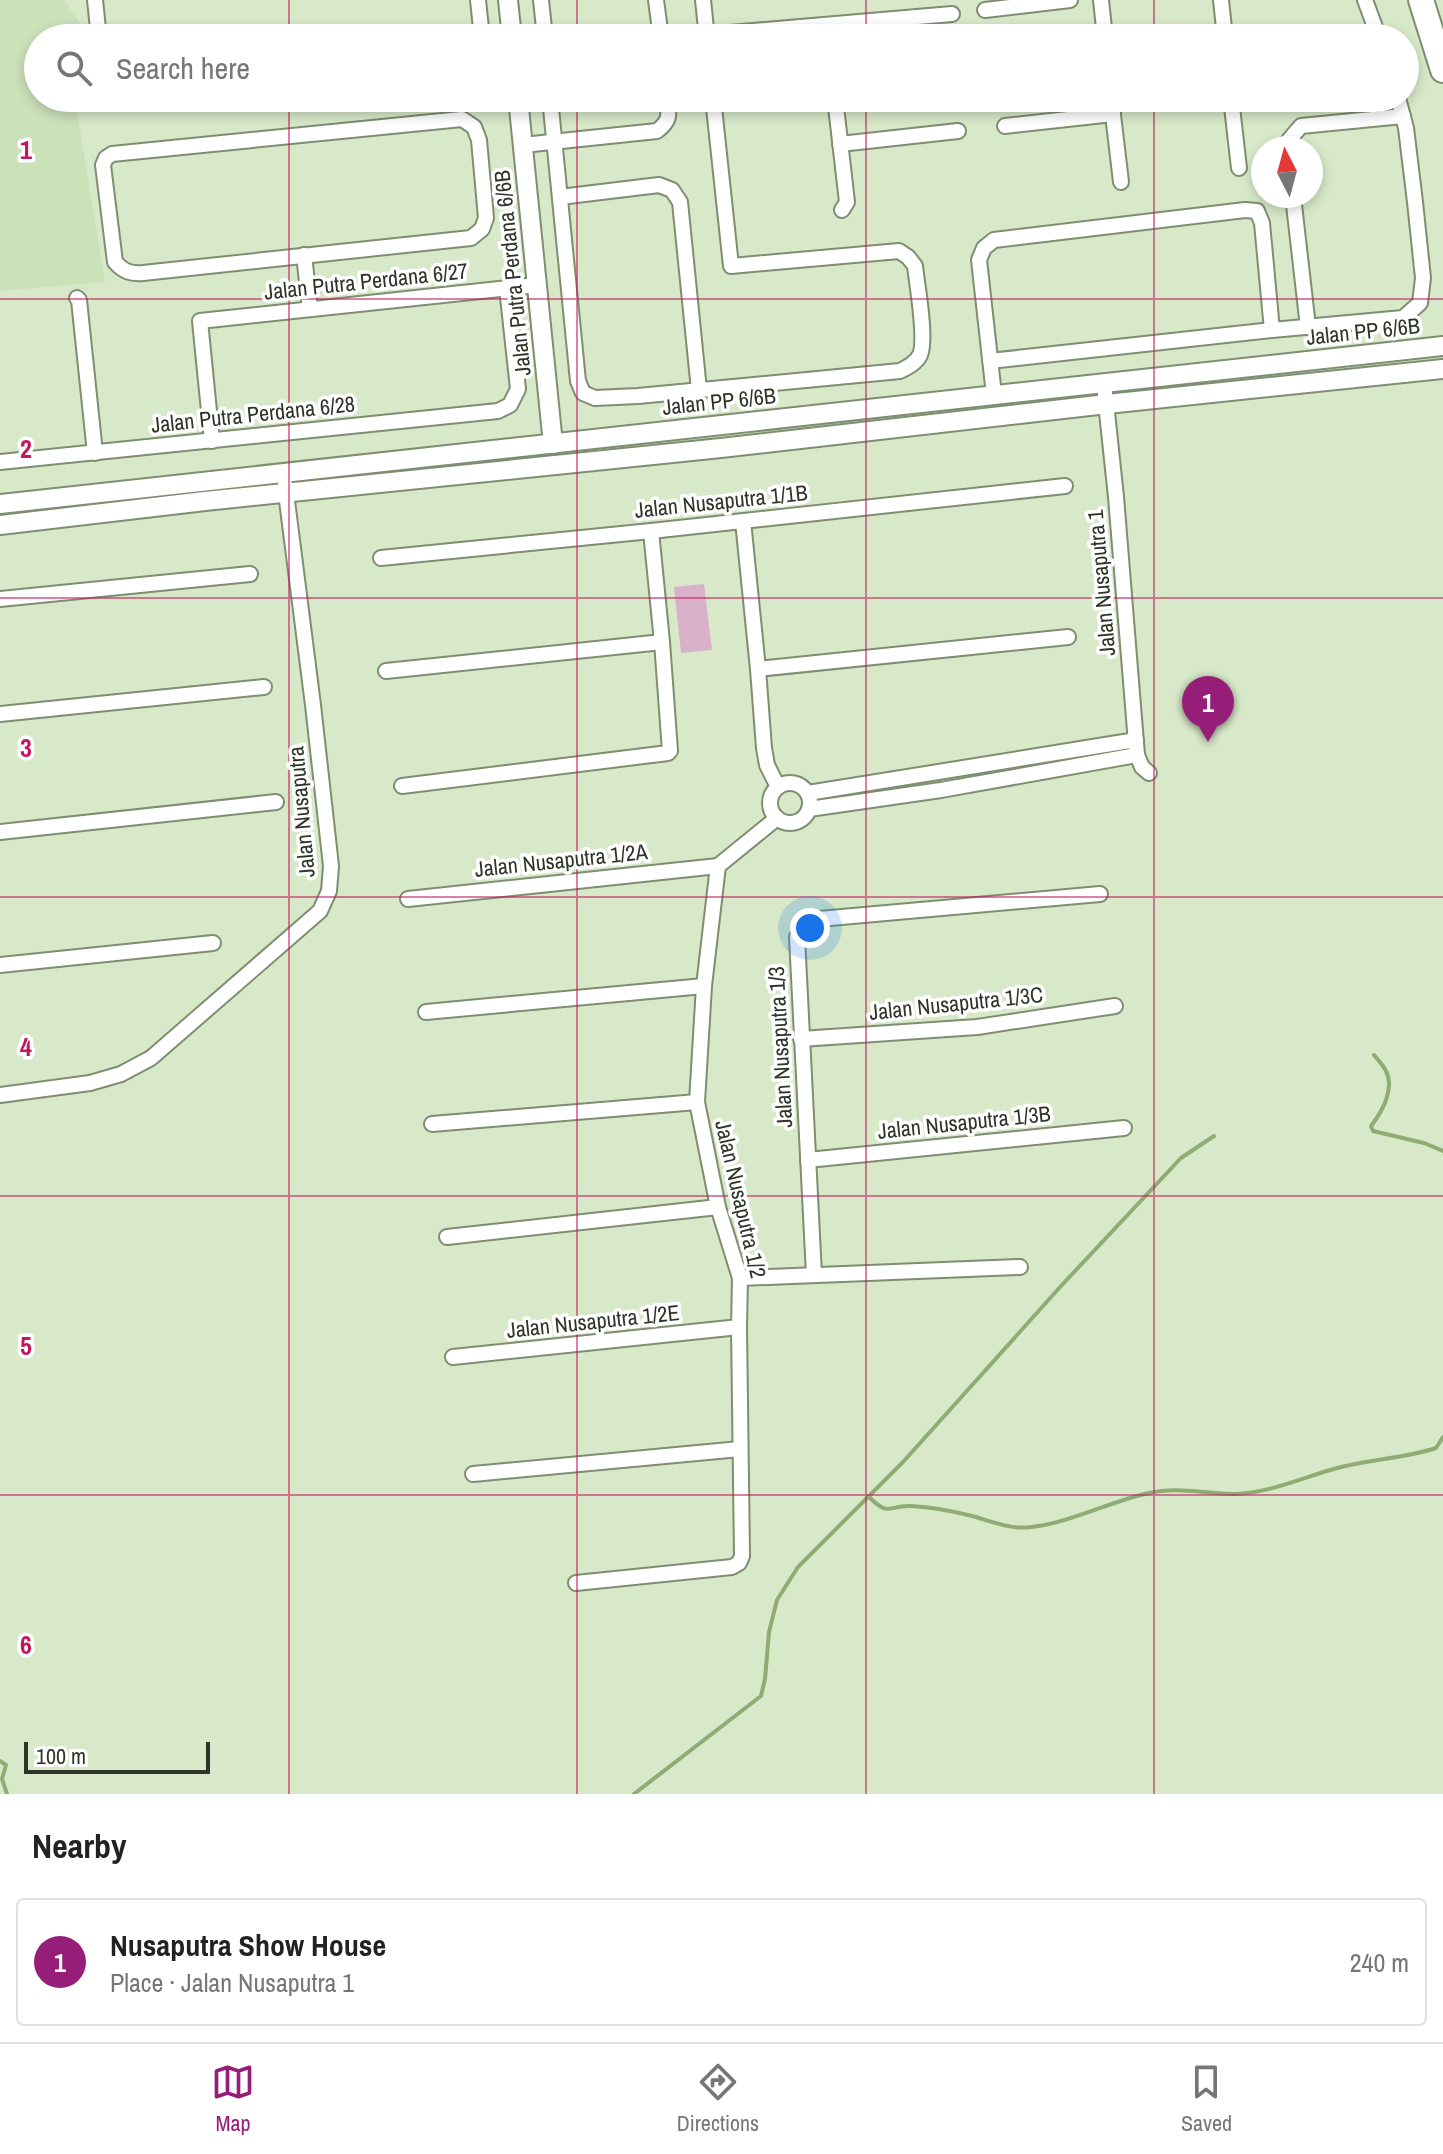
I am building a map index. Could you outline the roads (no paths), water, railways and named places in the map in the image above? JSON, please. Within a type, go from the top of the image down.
[{"type":"main road","points":[[1421,0],[1443,70]]},
{"type":"street","points":[[95,0],[98,24]]},
{"type":"street","points":[[478,0],[481,24]]},
{"type":"street","points":[[508,0],[511,24]]},
{"type":"street","points":[[541,0],[544,24]]},
{"type":"street","points":[[656,0],[659,24]]},
{"type":"street","points":[[703,0],[705,24]]},
{"type":"street","points":[[985,10],[1070,0]]},
{"type":"street","points":[[1101,0],[1104,24]]},
{"type":"street","points":[[1221,0],[1224,24]]},
{"type":"street","points":[[1365,0],[1374,24]]},
{"type":"street","points":[[878,24],[952,14]]},
{"type":"street","name":"Jalan Putra Perdana 6/6B","points":[[519,112],[553,444]]},
{"type":"street","points":[[552,112],[578,381],[583,393],[595,398],[699,390],[900,371],[912,365],[920,355],[922,335],[915,266],[899,251],[731,266],[714,112]]},
{"type":"street","points":[[523,145],[657,131],[666,124],[669,112]]},
{"type":"street","points":[[837,112],[847,202],[842,210]]},
{"type":"street","points":[[1233,112],[1239,168]]},
{"type":"street","points":[[990,361],[1403,318],[1420,303],[1423,278],[1402,112]]},
{"type":"street","points":[[1005,126],[1113,114],[1121,182]]},
{"type":"street","points":[[1292,136],[1301,126],[1403,116]]},
{"type":"street","points":[[462,119],[474,127],[479,140],[486,218],[482,229],[471,238],[304,255],[132,274],[122,270],[115,262],[103,165],[106,158],[112,154],[462,119]]},
{"type":"street","points":[[840,144],[958,131]]},
{"type":"street","points":[[560,197],[659,185],[672,190],[680,202],[699,390]]},
{"type":"street","points":[[1294,208],[1308,327]]},
{"type":"street","points":[[994,395],[979,260],[984,248],[994,240],[1257,211],[1262,223],[1272,330]]},
{"type":"street","points":[[304,255],[310,309]]},
{"type":"street","name":"Jalan Putra Perdana 6/27","points":[[212,441],[200,321],[537,285]]},
{"type":"street","name":"Jalan Putra Perdana 6/28","points":[[0,462],[498,411],[510,405],[518,389],[507,288]]},
{"type":"street","points":[[77,298],[95,453]]},
{"type":"street","name":"Jalan PP 6/6B","points":[[0,504],[1443,346]]},
{"type":"street","name":"Jalan PP 6/6B","points":[[0,525],[1443,369]]},
{"type":"street","name":"Jalan Nusaputra 1","points":[[1104,384],[1136,748],[1142,767],[1149,773]]},
{"type":"street","name":"Jalan Nusaputra","points":[[0,1095],[90,1083],[121,1074],[151,1058],[320,911],[329,891],[331,866],[284,472]]},
{"type":"street","name":"Jalan Nusaputra 1/1B","points":[[381,558],[1065,486]]},
{"type":"street","points":[[743,521],[764,748],[767,765],[778,787]]},
{"type":"street","points":[[402,786],[670,751],[651,531]]},
{"type":"street","points":[[0,599],[250,574]]},
{"type":"street","points":[[758,669],[1068,637]]},
{"type":"street","points":[[386,671],[662,642]]},
{"type":"street","points":[[0,714],[264,687]]},
{"type":"street","points":[[808,793],[979,766],[1136,748]]},
{"type":"street","points":[[809,809],[983,783],[1136,748]]},
{"type":"street","points":[[979,766],[983,783]]},
{"type":"street","points":[[937,772],[941,790]]},
{"type":"street","points":[[794,783],[808,793],[809,809],[804,817],[796,822],[777,818],[770,802],[778,787],[794,783]]},
{"type":"street","points":[[0,832],[276,802]]},
{"type":"street","points":[[718,866],[777,818]]},
{"type":"street","name":"Jalan Nusaputra 1/2A","points":[[408,899],[718,866]]},
{"type":"street","name":"Jalan Nusaputra 1/2","points":[[576,1583],[732,1567],[739,1563],[742,1556],[740,1278],[718,1207],[697,1102],[704,986],[718,866]]},
{"type":"street","name":"Jalan Nusaputra 1/3","points":[[814,1275],[797,937],[803,927],[819,919],[1100,894]]},
{"type":"street","points":[[0,965],[213,943]]},
{"type":"street","points":[[426,1012],[704,986]]},
{"type":"street","name":"Jalan Nusaputra 1/3C","points":[[801,1039],[977,1027],[1115,1006]]},
{"type":"street","points":[[432,1124],[697,1102]]},
{"type":"street","name":"Jalan Nusaputra 1/3B","points":[[808,1160],[1124,1128]]},
{"type":"street","points":[[447,1237],[718,1207]]},
{"type":"street","points":[[740,1278],[1020,1267]]},
{"type":"street","name":"Jalan Nusaputra 1/2E","points":[[453,1357],[739,1327]]},
{"type":"street","points":[[473,1474],[740,1449]]},
{"type":"waterway","points":[[1374,1055],[1386,1071],[1389,1085],[1383,1107],[1371,1126],[1373,1131],[1424,1143],[1443,1151]]},
{"type":"waterway","points":[[634,1794],[761,1696],[769,1632],[777,1600],[798,1567],[903,1462],[1181,1158],[1214,1136]]},
{"type":"waterway","points":[[868,1496],[885,1509],[926,1507],[1024,1528],[1061,1521],[1160,1491],[1234,1494],[1260,1491],[1347,1466],[1436,1448],[1443,1437]]},
{"type":"waterway","points":[[0,1761],[6,1765],[2,1779],[7,1794]]},
{"type":"place","name":"Nusaputra Show House","points":[[1208,742]]}]
